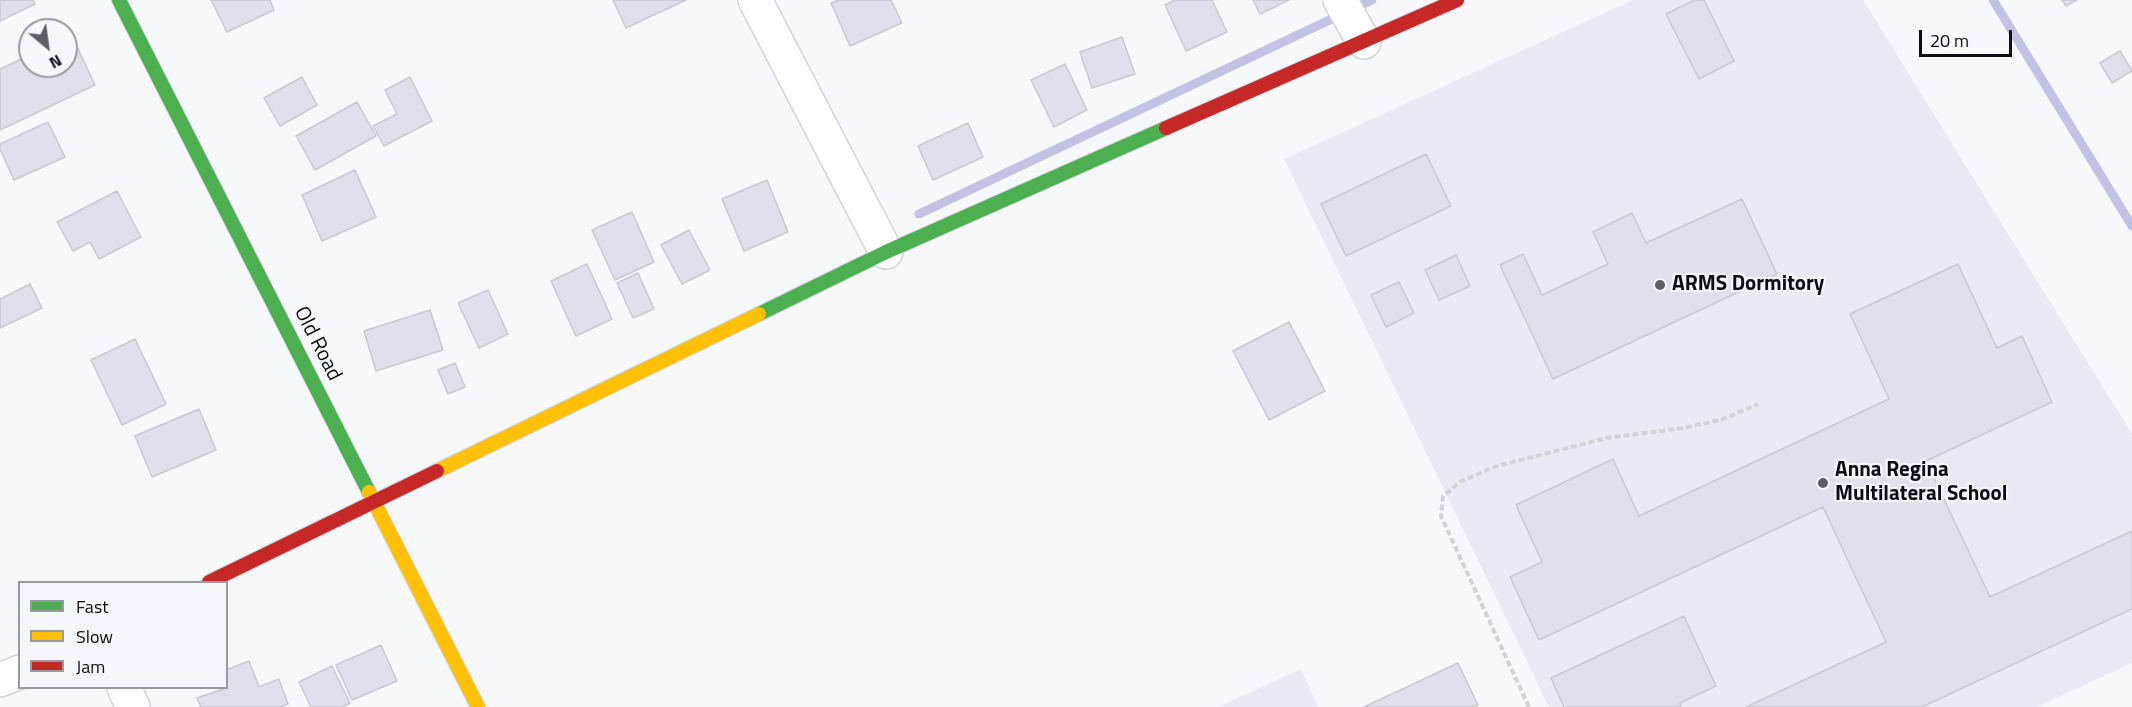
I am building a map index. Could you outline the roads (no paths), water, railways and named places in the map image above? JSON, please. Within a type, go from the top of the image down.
[{"type":"street","name":"Old Road","points":[[119,0],[478,707]]},
{"type":"street","points":[[755,0],[886,252]]},
{"type":"street","points":[[211,581],[1353,23],[1457,0]]},
{"type":"street","points":[[0,680],[18,673]]},
{"type":"street","points":[[125,689],[133,707]]},
{"type":"waterway","points":[[919,214],[1372,0]]},
{"type":"waterway","points":[[1993,0],[2132,226]]},
{"type":"place","name":"ARMS Dormitory","points":[[1660,285]]},
{"type":"place","name":"Anna Regina Multilateral School","points":[[1823,483]]}]
